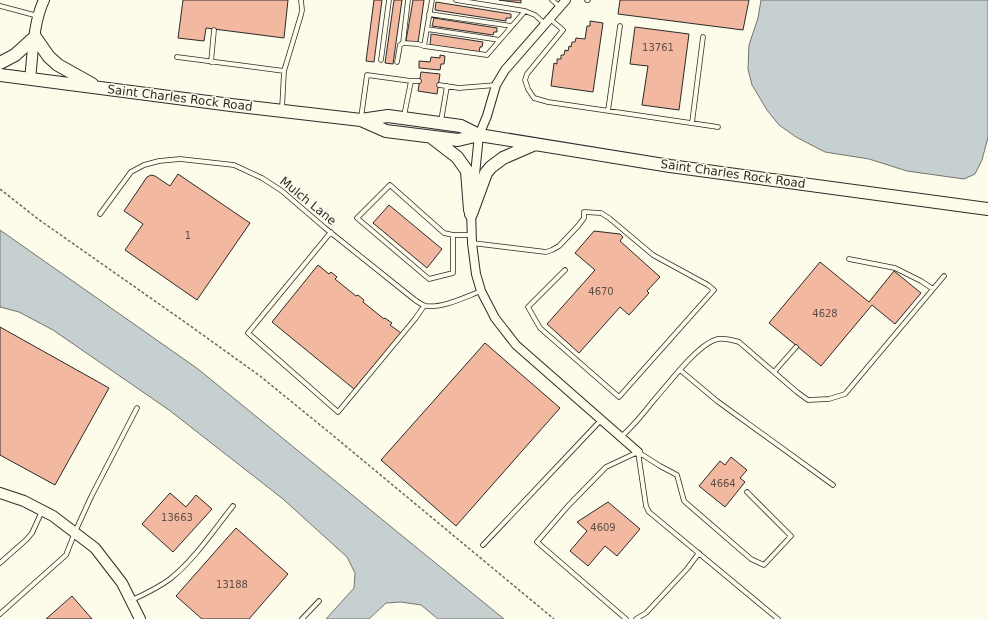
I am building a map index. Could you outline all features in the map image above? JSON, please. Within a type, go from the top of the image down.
[{"type":"main road","points":[[0,63],[15,55],[35,37],[49,57],[58,65],[98,88]]},
{"type":"main road","name":"Saint Charles Rock Road","points":[[0,75],[231,106],[361,120],[388,116],[441,123],[461,126],[480,135],[670,166],[988,209]]},
{"type":"main road","name":"Saint Charles Rock Road","points":[[361,120],[386,131],[458,140],[480,135]]},
{"type":"main road","points":[[430,136],[457,157],[467,171],[471,214]]},
{"type":"main road","points":[[471,214],[486,173],[491,167],[503,158],[535,144]]},
{"type":"street","points":[[30,78],[40,8],[44,0]]},
{"type":"street","points":[[563,3],[505,70],[496,85],[480,135],[471,214],[476,274],[481,291],[495,318],[516,345],[638,452]]},
{"type":"street","points":[[0,493],[24,501],[53,516],[95,548],[122,583],[140,619]]},
{"type":"lane","points":[[281,111],[284,71],[301,15],[301,0]]},
{"type":"lane","points":[[381,60],[389,0]]},
{"type":"lane","points":[[397,62],[400,45],[403,43],[408,0]]},
{"type":"lane","points":[[424,46],[432,0]]},
{"type":"lane","points":[[456,0],[525,11],[563,30],[527,74],[525,80],[528,89],[534,98],[548,102],[718,127]]},
{"type":"lane","points":[[552,0],[563,3]]},
{"type":"lane","points":[[0,6],[39,16]]},
{"type":"lane","points":[[403,43],[487,55],[525,11]]},
{"type":"lane","points":[[429,14],[512,26]]},
{"type":"lane","points":[[608,111],[620,26]]},
{"type":"lane","points":[[427,29],[500,40]]},
{"type":"lane","points":[[212,62],[214,30]]},
{"type":"lane","points":[[692,123],[703,37]]},
{"type":"lane","points":[[177,57],[284,71]]},
{"type":"lane","points":[[361,120],[367,75],[419,81]]},
{"type":"lane","points":[[404,118],[411,81]]},
{"type":"lane","points":[[439,85],[459,88],[496,85]]},
{"type":"lane","points":[[441,123],[447,86]]},
{"type":"lane","name":"Mulch Lane","points":[[100,214],[131,172],[144,165],[159,161],[180,159],[234,165],[262,178],[282,191],[424,306]]},
{"type":"lane","points":[[454,235],[453,273],[429,279],[357,218],[390,185],[444,233],[546,252],[559,246],[584,218],[584,212],[601,213],[609,218],[653,256],[708,285],[714,290],[619,397],[540,328],[528,307],[564,270]]},
{"type":"lane","points":[[331,232],[248,333],[338,412],[415,319],[424,306],[435,306],[451,302],[481,291]]},
{"type":"lane","points":[[849,259],[895,268],[921,280],[933,289]]},
{"type":"lane","points":[[621,437],[692,357],[703,347],[717,339],[727,339],[739,342],[808,400],[829,399],[845,394],[944,276]]},
{"type":"lane","points":[[774,372],[796,347]]},
{"type":"lane","points":[[680,370],[717,401],[833,485]]},
{"type":"lane","points":[[0,614],[66,555],[91,497],[136,408]]},
{"type":"lane","points":[[483,545],[602,420]]},
{"type":"lane","points":[[638,452],[660,466],[677,474],[684,501],[752,559],[764,565],[791,536],[748,492]]},
{"type":"lane","points":[[638,452],[646,506],[649,512],[778,619]]},
{"type":"lane","points":[[626,619],[537,542],[568,506],[606,467],[638,452]]},
{"type":"lane","points":[[131,600],[148,593],[169,580],[188,564],[233,506]]},
{"type":"lane","points":[[0,563],[32,533],[42,510]]},
{"type":"lane","points":[[636,619],[646,613],[687,569],[699,553]]},
{"type":"lane","points":[[302,619],[319,600]]},
{"type":"path","points":[[0,189],[38,219],[189,324],[260,376],[342,442],[554,619]]},
{"type":"shaded area","points":[[761,0],[988,0],[988,137],[982,160],[975,174],[964,179],[907,171],[869,159],[825,152],[796,137],[779,125],[767,110],[752,85],[748,69],[749,45],[758,18]]},
{"type":"shaded area","points":[[0,230],[198,369],[504,619],[438,619],[421,605],[401,602],[386,603],[369,619],[326,619],[354,588],[355,573],[347,557],[283,499],[169,410],[53,330],[19,312],[0,307]]},
{"type":"building","points":[[183,0],[288,0],[284,38],[206,28],[204,41],[178,38]]},
{"type":"building","points":[[374,0],[382,0],[374,62],[366,61]]},
{"type":"building","points":[[394,0],[402,0],[393,64],[385,63]]},
{"type":"building","points":[[413,0],[424,0],[418,43],[406,41]]},
{"type":"building","points":[[499,0],[521,0],[521,3]]},
{"type":"building","points":[[620,0],[749,0],[743,30],[618,14]]},
{"type":"building","points":[[436,2],[511,14],[511,18],[506,18],[506,21],[435,10]]},
{"type":"building","points":[[434,18],[497,28],[497,32],[494,32],[493,35],[432,26]]},
{"type":"building","points":[[590,21],[603,23],[593,92],[551,86],[554,63],[557,64],[557,59],[561,59],[561,55],[564,55],[565,50],[568,51],[569,46],[571,47],[572,42],[575,42],[576,38],[585,39],[587,26],[590,26]]},
{"type":"building","points":[[635,27],[689,34],[679,110],[642,105],[648,66],[630,64]]},
{"type":"building","points":[[431,34],[483,42],[482,47],[480,47],[479,52],[430,45]]},
{"type":"building","points":[[440,55],[445,56],[444,64],[441,64],[440,70],[419,68],[419,61],[430,62],[431,57],[440,58]]},
{"type":"building","points":[[421,72],[440,74],[437,94],[418,91]]},
{"type":"building","points":[[178,174],[250,223],[197,300],[125,250],[143,224],[124,211],[147,177],[151,175],[155,176],[170,186]]},
{"type":"building","points":[[389,205],[442,249],[427,268],[373,223]]},
{"type":"building","points":[[594,231],[620,234],[623,237],[620,241],[660,277],[647,291],[649,293],[629,315],[620,307],[579,353],[547,324],[595,270],[575,253]]},
{"type":"building","points":[[820,262],[869,302],[894,271],[921,293],[895,324],[872,305],[821,366],[769,323]]},
{"type":"building","points":[[318,265],[329,274],[331,272],[337,277],[335,279],[356,296],[358,295],[364,300],[363,302],[384,319],[385,318],[392,323],[390,325],[401,333],[354,389],[272,322]]},
{"type":"building","points":[[0,327],[109,388],[55,485],[0,455]]},
{"type":"building","points":[[485,343],[560,408],[456,526],[381,460]]},
{"type":"building","points":[[731,457],[747,470],[740,478],[745,482],[725,507],[699,486],[720,461],[725,465]]},
{"type":"building","points":[[170,493],[186,507],[196,495],[212,509],[173,552],[142,524]]},
{"type":"building","points":[[608,502],[640,529],[617,556],[605,546],[588,566],[570,551],[587,531],[577,522]]},
{"type":"building","points":[[236,528],[288,574],[249,619],[202,619],[176,596]]},
{"type":"building","points":[[72,596],[92,619],[46,619]]}]
